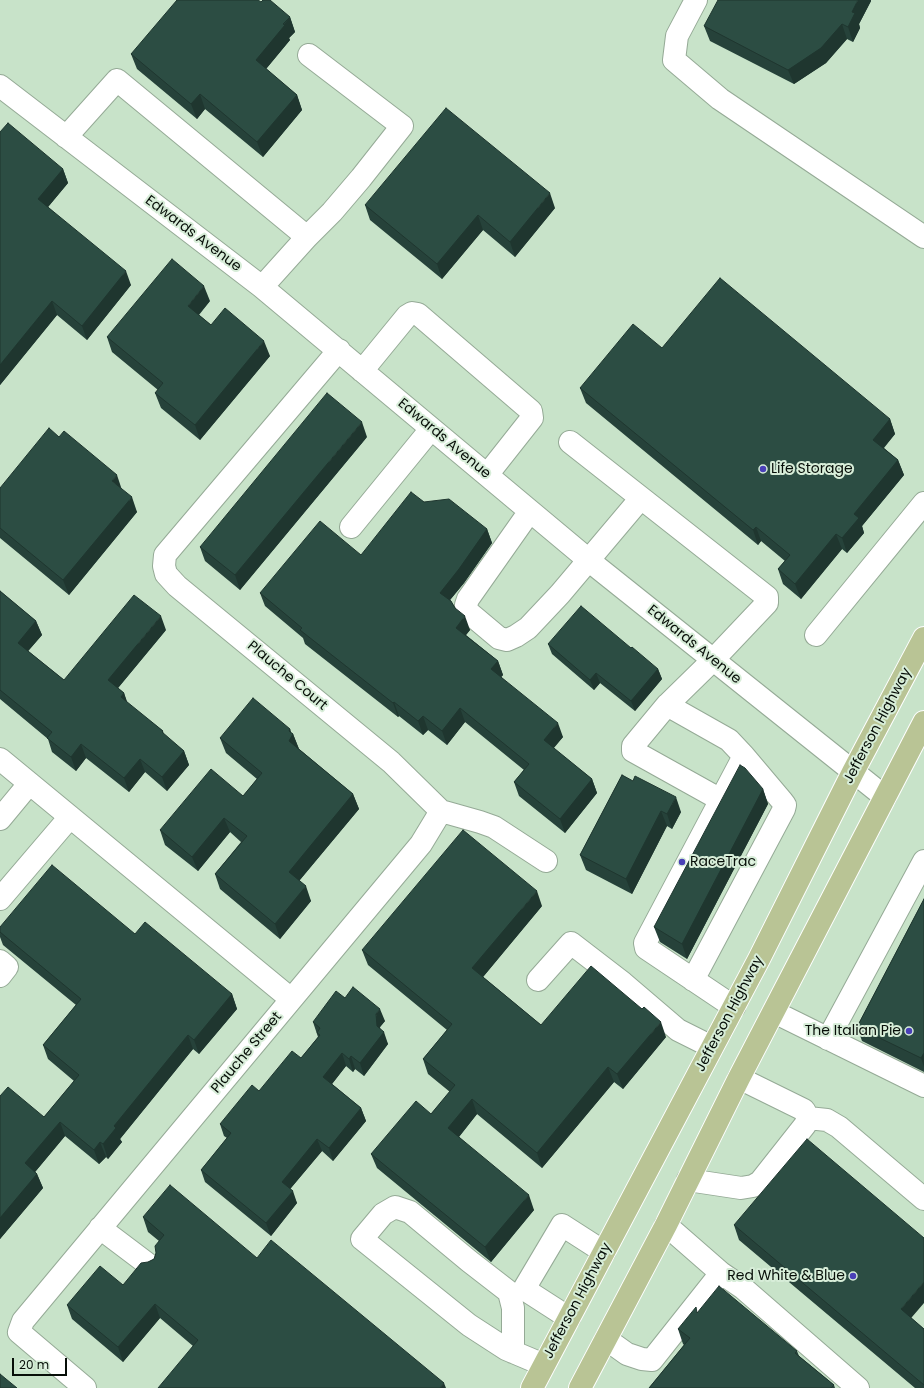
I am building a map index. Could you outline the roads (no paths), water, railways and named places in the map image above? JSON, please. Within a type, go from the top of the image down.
[{"type":"main road","name":"Jefferson Highway","points":[[532,1388],[734,1007],[853,772],[924,638]]},
{"type":"main road","points":[[587,1385],[606,1339],[666,1225],[739,1078],[924,722]]},
{"type":"street","points":[[696,0],[677,36],[674,60],[720,99],[924,237]]},
{"type":"street","points":[[262,287],[307,237],[337,207],[402,126],[309,55]]},
{"type":"street","points":[[66,137],[117,80],[307,237]]},
{"type":"street","name":"Edwards Avenue","points":[[0,86],[262,287],[339,350],[530,512],[885,797]]},
{"type":"street","points":[[362,371],[407,316],[412,313],[418,314],[531,411],[532,418],[487,475]]},
{"type":"street","name":"Plauche Court","points":[[339,350],[165,555],[164,566],[166,574],[176,586],[390,762],[441,811]]},
{"type":"street","points":[[351,527],[431,429]]},
{"type":"street","points":[[570,442],[767,597],[767,603],[714,660],[667,705],[633,746],[633,751],[720,800]]},
{"type":"street","points":[[530,512],[468,599],[466,605],[468,612],[499,638],[506,640],[516,636],[528,628],[560,594],[641,498]]},
{"type":"street","points":[[816,635],[924,503]]},
{"type":"street","points":[[667,705],[729,740],[784,805],[784,809],[693,980]]},
{"type":"street","points":[[734,1007],[646,948],[645,943],[744,756]]},
{"type":"street","name":"Plauche Street","points":[[0,759],[291,999],[23,1321],[19,1332],[85,1388]]},
{"type":"street","points":[[0,819],[29,784]]},
{"type":"street","points":[[291,999],[421,844],[441,811],[480,822],[494,828],[546,861]]},
{"type":"street","points":[[0,899],[70,817]]},
{"type":"street","points":[[828,1039],[924,861]]},
{"type":"street","points":[[538,980],[571,943],[623,983],[678,1030],[712,1047]]},
{"type":"street","points":[[0,961],[7,967],[0,976]]},
{"type":"street","points":[[774,1012],[924,1086]]},
{"type":"street","points":[[688,1180],[741,1188],[753,1186],[760,1182],[805,1125],[808,1118],[804,1110],[739,1078]]},
{"type":"street","points":[[808,1118],[826,1120],[839,1126],[924,1199]]},
{"type":"street","points":[[513,1352],[513,1308],[509,1292],[410,1212],[395,1206],[383,1214],[362,1239],[469,1325],[506,1349],[513,1352],[544,1365]]},
{"type":"street","points":[[569,1318],[524,1288],[562,1225],[604,1252]]},
{"type":"street","points":[[666,1225],[721,1273],[743,1288],[858,1388]]},
{"type":"street","points":[[100,1228],[149,1265]]},
{"type":"street","points":[[606,1339],[627,1354],[642,1359],[652,1360],[721,1273]]},
{"type":"place","name":"Life Storage","points":[[763,469]]},
{"type":"place","name":"RaceTrac","points":[[682,862]]},
{"type":"place","name":"The Italian Pie","points":[[909,1031]]},
{"type":"place","name":"Red White & Blue","points":[[853,1276]]}]
